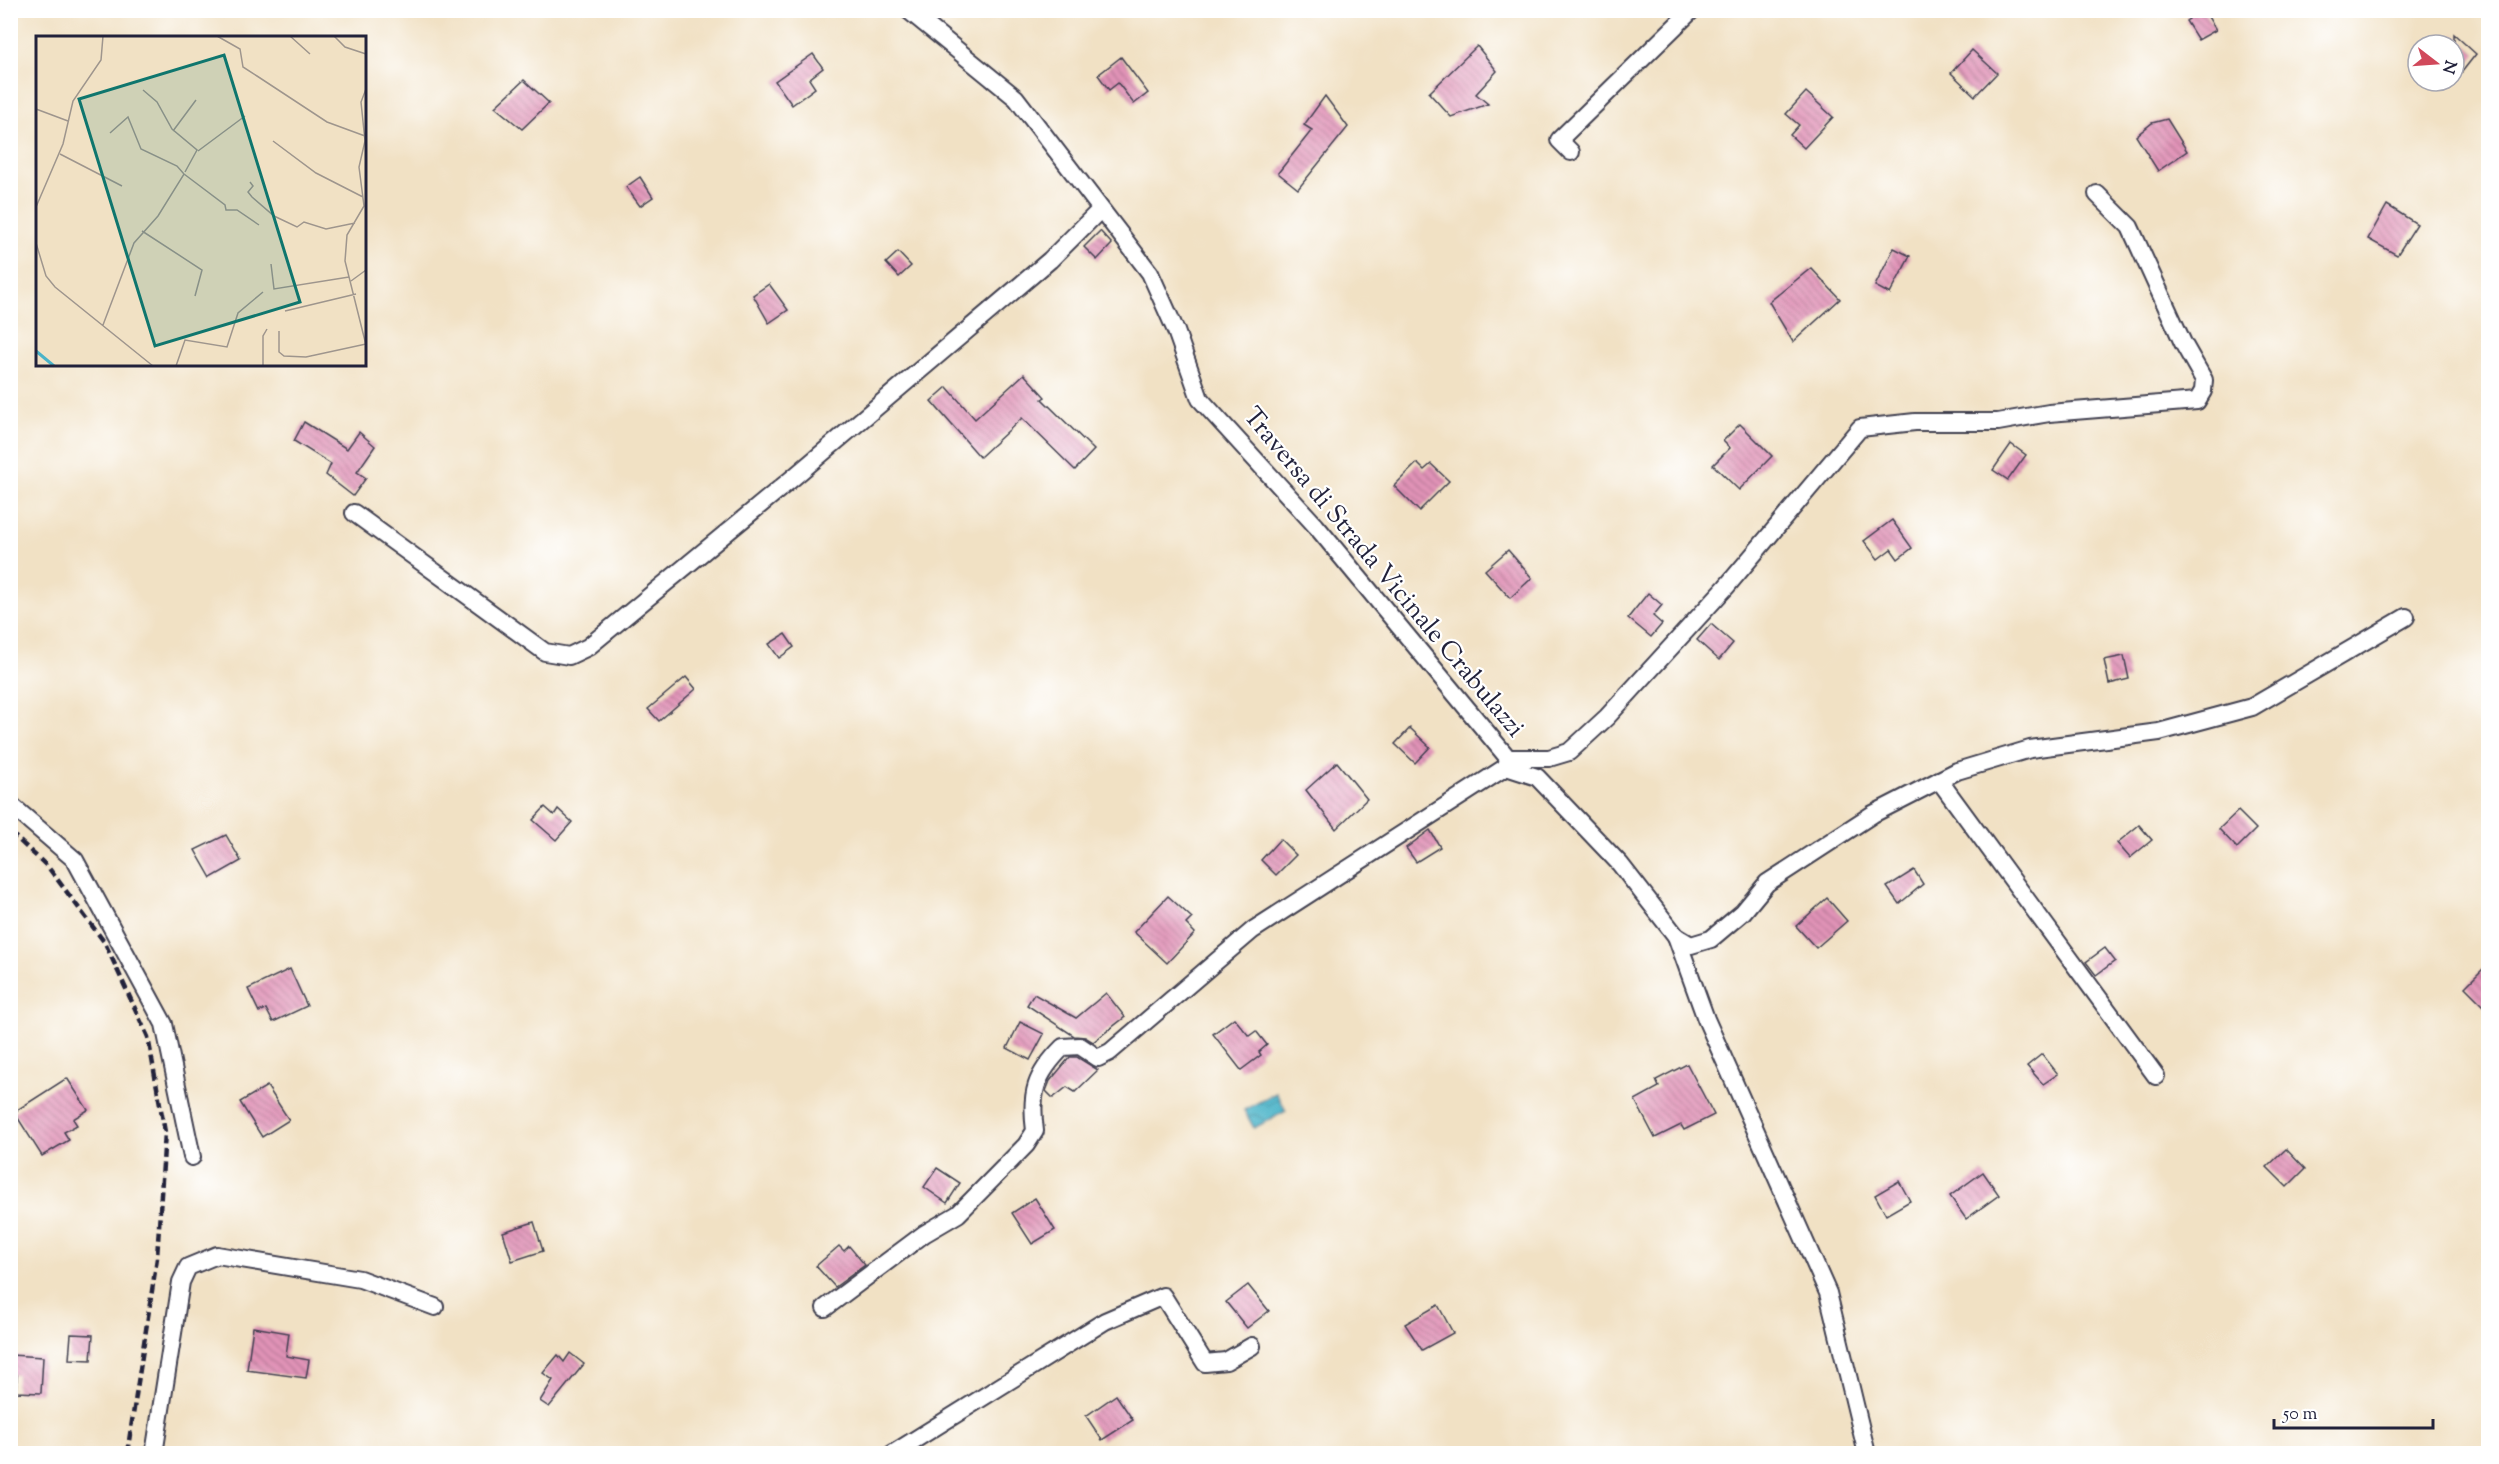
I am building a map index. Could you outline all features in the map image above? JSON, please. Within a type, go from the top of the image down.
[{"type":"street","name":"Traversa di Strada Vicinale Crabulazzi","points":[[825,1308],[924,1234],[958,1215],[1026,1145],[1035,1131],[1032,1105],[1039,1075],[1063,1047],[1080,1046],[1098,1058],[1110,1052],[1253,930],[1507,762],[1316,526],[1200,399],[1176,331],[1150,273],[1016,98],[908,10]]},
{"type":"street","points":[[1571,152],[1559,140],[1692,10]]},
{"type":"street","points":[[1507,762],[1549,758],[1569,752],[1607,717],[1726,587],[1860,428],[1915,422],[1998,422],[2049,413],[2197,400],[2203,391],[2204,380],[2183,344],[2130,227],[2097,194]]},
{"type":"street","points":[[354,513],[545,652],[570,656],[588,646],[794,477],[1050,260],[1100,210]]},
{"type":"street","points":[[1676,936],[1691,945],[1711,939],[1743,912],[1767,883],[1873,814],[1957,771],[2030,749],[2159,732],[2252,707],[2406,617]]},
{"type":"street","points":[[1507,762],[1537,777],[1620,864],[1676,936],[1706,1019],[1828,1293],[1867,1454]]},
{"type":"street","points":[[1940,780],[2156,1076]]},
{"type":"street","points":[[10,804],[75,860],[164,1024],[192,1157]]},
{"type":"street","points":[[154,1454],[181,1282],[188,1267],[217,1255],[360,1279],[435,1307]]},
{"type":"street","points":[[892,1454],[1105,1321],[1163,1296],[1205,1363],[1226,1361],[1252,1346]]},
{"type":"water","points":[[1276,1093],[1286,1111],[1254,1128],[1244,1110]]},
{"type":"building","points":[[2183,10],[2204,10],[2216,30],[2198,40],[2186,21],[2189,19]]},
{"type":"building","points":[[2466,45],[2476,54],[2466,67]]},
{"type":"building","points":[[1477,46],[1497,71],[1476,94],[1488,104],[1451,117],[1429,93]]},
{"type":"building","points":[[1972,50],[1997,73],[1975,96],[1951,73]]},
{"type":"building","points":[[813,54],[823,68],[809,79],[815,88],[792,105],[775,81]]},
{"type":"building","points":[[1121,57],[1148,93],[1134,104],[1118,83],[1109,90],[1098,75]]},
{"type":"building","points":[[524,80],[549,103],[522,129],[495,107]]},
{"type":"building","points":[[1806,92],[1833,117],[1804,148],[1790,135],[1799,125],[1786,114]]},
{"type":"building","points":[[1325,96],[1348,127],[1298,189],[1278,173],[1312,130],[1304,125]]},
{"type":"building","points":[[2167,119],[2187,151],[2158,171],[2136,136],[2152,123]]},
{"type":"building","points":[[640,177],[653,197],[640,206],[626,187]]},
{"type":"building","points":[[2387,205],[2417,224],[2397,255],[2368,239]]},
{"type":"building","points":[[1100,231],[1112,244],[1097,260],[1084,247]]},
{"type":"building","points":[[1894,248],[1910,256],[1890,294],[1875,286]]},
{"type":"building","points":[[898,252],[911,266],[899,277],[886,263]]},
{"type":"building","points":[[1811,268],[1840,299],[1793,342],[1769,302]]},
{"type":"building","points":[[769,284],[788,310],[769,323],[753,295]]},
{"type":"building","points":[[1024,374],[1045,397],[1042,399],[1094,450],[1075,470],[1022,418],[980,457],[931,401],[947,387],[975,419]]},
{"type":"building","points":[[304,422],[347,449],[359,432],[375,446],[357,472],[366,478],[353,496],[326,475],[331,464],[294,441]]},
{"type":"building","points":[[1740,424],[1772,456],[1739,490],[1713,465],[1730,448],[1723,441]]},
{"type":"building","points":[[2011,444],[2026,455],[2008,480],[1993,470]]},
{"type":"building","points":[[1417,463],[1424,470],[1431,464],[1449,481],[1419,511],[1394,486]]},
{"type":"building","points":[[1892,520],[1912,548],[1898,559],[1891,549],[1878,559],[1864,541]]},
{"type":"building","points":[[1508,550],[1532,578],[1510,598],[1485,570]]},
{"type":"building","points":[[1648,593],[1662,605],[1653,616],[1662,624],[1651,637],[1628,618]]},
{"type":"building","points":[[1711,624],[1733,643],[1719,660],[1697,640]]},
{"type":"building","points":[[785,634],[794,647],[779,658],[769,644]]},
{"type":"building","points":[[2124,656],[2129,679],[2109,684],[2104,660]]},
{"type":"building","points":[[686,677],[696,689],[659,721],[648,709]]},
{"type":"building","points":[[1410,728],[1430,747],[1415,763],[1395,744]]},
{"type":"building","points":[[1337,762],[1367,799],[1336,829],[1306,790]]},
{"type":"building","points":[[545,807],[554,815],[558,809],[572,822],[556,840],[533,820]]},
{"type":"building","points":[[2238,811],[2256,829],[2237,848],[2219,829]]},
{"type":"building","points":[[2139,825],[2152,840],[2130,858],[2117,843]]},
{"type":"building","points":[[1430,830],[1440,847],[1416,862],[1406,848]]},
{"type":"building","points":[[226,835],[241,861],[211,878],[195,850]]},
{"type":"building","points":[[1280,839],[1296,855],[1276,875],[1261,860]]},
{"type":"building","points":[[1914,870],[1923,884],[1899,904],[1887,887]]},
{"type":"building","points":[[1168,896],[1192,918],[1186,924],[1195,933],[1167,963],[1134,932]]},
{"type":"building","points":[[1827,898],[1847,921],[1816,948],[1796,926]]},
{"type":"building","points":[[2105,948],[2115,961],[2096,975],[2086,962]]},
{"type":"building","points":[[2488,964],[2488,1010],[2465,987]]},
{"type":"building","points":[[290,969],[307,1006],[273,1022],[266,1009],[259,1012],[248,989]]},
{"type":"building","points":[[1106,993],[1125,1017],[1093,1042],[1085,1037],[1074,1036],[1027,1005],[1034,994],[1076,1018]]},
{"type":"building","points":[[1234,1018],[1249,1036],[1256,1031],[1267,1045],[1259,1052],[1261,1055],[1241,1070],[1213,1034]]},
{"type":"building","points":[[1020,1022],[1044,1034],[1030,1060],[1007,1048]]},
{"type":"building","points":[[2042,1054],[2058,1074],[2043,1084],[2027,1066]]},
{"type":"building","points":[[1070,1057],[1077,1057],[1098,1070],[1075,1092],[1067,1087],[1053,1098],[1046,1091],[1050,1081]]},
{"type":"building","points":[[1687,1064],[1714,1115],[1684,1130],[1681,1125],[1655,1138],[1635,1100],[1659,1087],[1656,1080]]},
{"type":"building","points":[[67,1078],[88,1110],[73,1119],[77,1125],[64,1132],[69,1140],[42,1156],[14,1112]]},
{"type":"building","points":[[267,1086],[289,1120],[262,1137],[240,1102]]},
{"type":"building","points":[[2286,1149],[2305,1169],[2287,1187],[2267,1167]]},
{"type":"building","points":[[937,1168],[960,1183],[947,1203],[924,1187]]},
{"type":"building","points":[[1983,1172],[1999,1195],[1966,1219],[1950,1196]]},
{"type":"building","points":[[1899,1181],[1910,1201],[1886,1215],[1875,1195]]},
{"type":"building","points":[[1035,1198],[1055,1230],[1032,1244],[1012,1213]]},
{"type":"building","points":[[534,1222],[543,1251],[512,1261],[503,1232]]},
{"type":"building","points":[[839,1246],[844,1251],[849,1246],[865,1265],[835,1287],[816,1266]]},
{"type":"building","points":[[1248,1285],[1269,1311],[1247,1328],[1226,1302]]},
{"type":"building","points":[[1438,1305],[1453,1333],[1422,1350],[1405,1324]]},
{"type":"building","points":[[253,1327],[289,1333],[286,1356],[309,1360],[306,1378],[247,1370]]},
{"type":"building","points":[[71,1334],[93,1335],[91,1360],[69,1359]]},
{"type":"building","points":[[570,1353],[584,1364],[549,1407],[540,1401],[553,1380],[543,1373],[558,1355],[564,1362]]},
{"type":"building","points":[[10,1355],[43,1357],[41,1393],[16,1392],[17,1375],[10,1375]]},
{"type":"building","points":[[1116,1395],[1133,1420],[1102,1440],[1086,1416]]},
{"type":"railway","points":[[10,832],[48,867],[105,943],[148,1037],[165,1132],[157,1258],[127,1454]]}]
